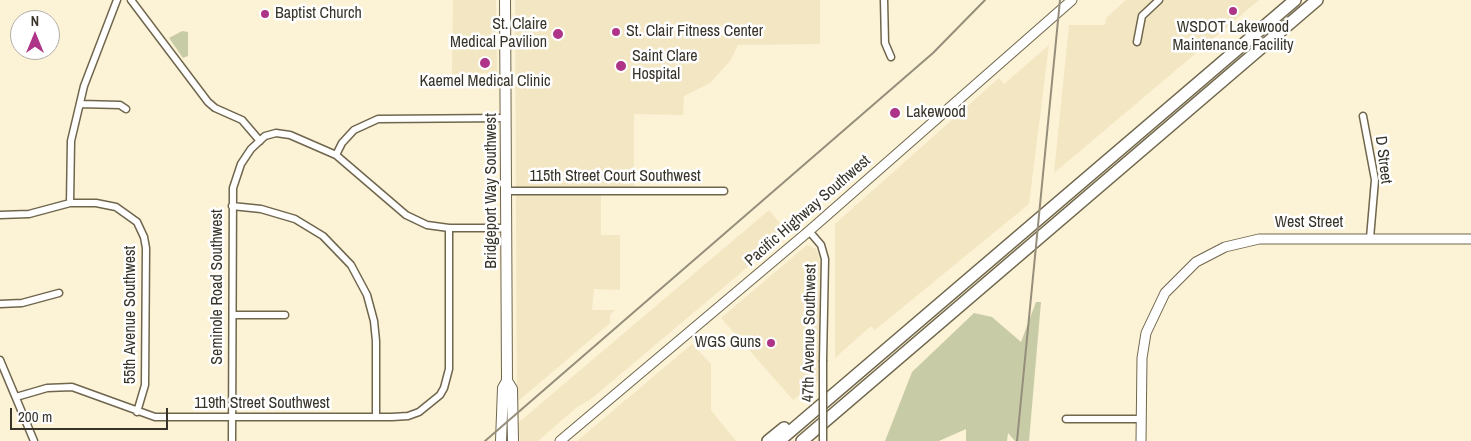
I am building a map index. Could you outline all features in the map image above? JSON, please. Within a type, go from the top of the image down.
[{"type":"highway","points":[[779,441],[1295,0]]},
{"type":"highway","points":[[802,441],[1317,0]]},
{"type":"highway","points":[[768,441],[811,406],[842,387]]},
{"type":"highway","points":[[811,441],[844,405]]},
{"type":"main road","name":"Bridgeport Way Southwest","points":[[501,441],[503,388],[507,381],[505,0]]},
{"type":"main road","name":"Pacific Highway Southwest","points":[[560,441],[809,231],[1072,0]]},
{"type":"main road","name":"West Street","points":[[1141,441],[1144,341],[1152,316],[1165,293],[1196,262],[1211,253],[1237,243],[1269,238],[1471,239]]},
{"type":"main road","name":"Bridgeport Way Southwest","points":[[507,381],[512,389],[513,440]]},
{"type":"street","points":[[0,215],[30,214],[70,203],[71,141],[88,76],[117,0]]},
{"type":"street","points":[[131,0],[208,102],[215,108],[242,120],[260,140],[270,134],[284,133],[336,155],[406,215],[427,225],[449,228],[507,228]]},
{"type":"street","points":[[884,0],[885,43],[891,57]]},
{"type":"street","points":[[1137,42],[1142,16],[1159,0]]},
{"type":"street","points":[[80,104],[120,105],[126,109]]},
{"type":"street","name":"D Street","points":[[1362,116],[1375,180],[1370,238]]},
{"type":"street","points":[[336,155],[342,143],[354,130],[365,122],[378,119],[506,118]]},
{"type":"street","name":"Seminole Road Southwest","points":[[232,441],[233,188],[238,170],[251,148],[260,140]]},
{"type":"street","name":"115th Street Court Southwest","points":[[507,191],[724,191]]},
{"type":"street","name":"55th Avenue Southwest","points":[[70,203],[111,205],[134,219],[141,229],[146,248],[146,385],[138,412]]},
{"type":"street","points":[[232,206],[261,209],[295,220],[323,236],[351,265],[367,295],[374,321],[376,341],[376,417]]},
{"type":"street","name":"119th Street Southwest","points":[[16,397],[47,388],[72,387],[155,418],[402,417],[420,412],[434,402],[444,388],[450,364],[449,228]]},
{"type":"street","name":"47th Avenue Southwest","points":[[809,231],[824,250],[823,441]]},
{"type":"street","points":[[0,304],[22,303],[59,293]]},
{"type":"street","points":[[232,315],[285,315]]},
{"type":"street","points":[[0,360],[34,441]]},
{"type":"street","points":[[1066,419],[1141,419]]},
{"type":"shaded area","points":[[453,0],[496,0],[497,73],[452,74]]},
{"type":"shaded area","points":[[515,0],[820,0],[820,44],[738,45],[730,61],[710,83],[684,96],[683,115],[634,114],[634,187],[601,187],[601,235],[620,235],[620,290],[594,289],[592,310],[615,310],[610,315],[610,323],[517,402]]},
{"type":"shaded area","points":[[1126,0],[1259,0],[1054,173],[1069,25],[1105,25],[1106,18]]},
{"type":"shaded area","points":[[1049,45],[1029,204],[875,330],[871,326],[835,358],[835,224],[999,78],[1004,84]]},
{"type":"shaded area","points":[[769,210],[788,233],[591,399],[577,407],[538,441],[520,441],[518,423]]},
{"type":"shaded area","points":[[807,245],[816,249],[821,265],[818,381],[793,400],[721,318]]},
{"type":"shaded area","points":[[692,344],[711,364],[711,410],[736,441],[577,441]]},
{"type":"green space","points":[[182,31],[188,32],[188,56],[183,58],[169,38]]},
{"type":"green space","points":[[1036,302],[1041,302],[1029,441],[1015,441],[1008,433],[1007,441],[966,441],[966,429],[939,441],[885,441],[912,372],[974,313],[992,317],[1021,342]]},
{"type":"railway","points":[[485,441],[933,53],[985,0]]},
{"type":"railway","points":[[1017,441],[1060,0]]},
{"type":"place","name":"WSDOT Lakewood Maintenance Facility","points":[[1233,11]]},
{"type":"place","name":"Baptist Church","points":[[265,14]]},
{"type":"place","name":"St. Clair Fitness Center","points":[[616,32]]},
{"type":"place","name":"St. Claire Medical Pavilion","points":[[558,34]]},
{"type":"place","name":"Kaemel Medical Clinic","points":[[485,63]]},
{"type":"place","name":"Saint Clare Hospital","points":[[621,66]]},
{"type":"place","name":"Lakewood","points":[[895,113]]},
{"type":"place","name":"WGS Guns","points":[[771,343]]}]
